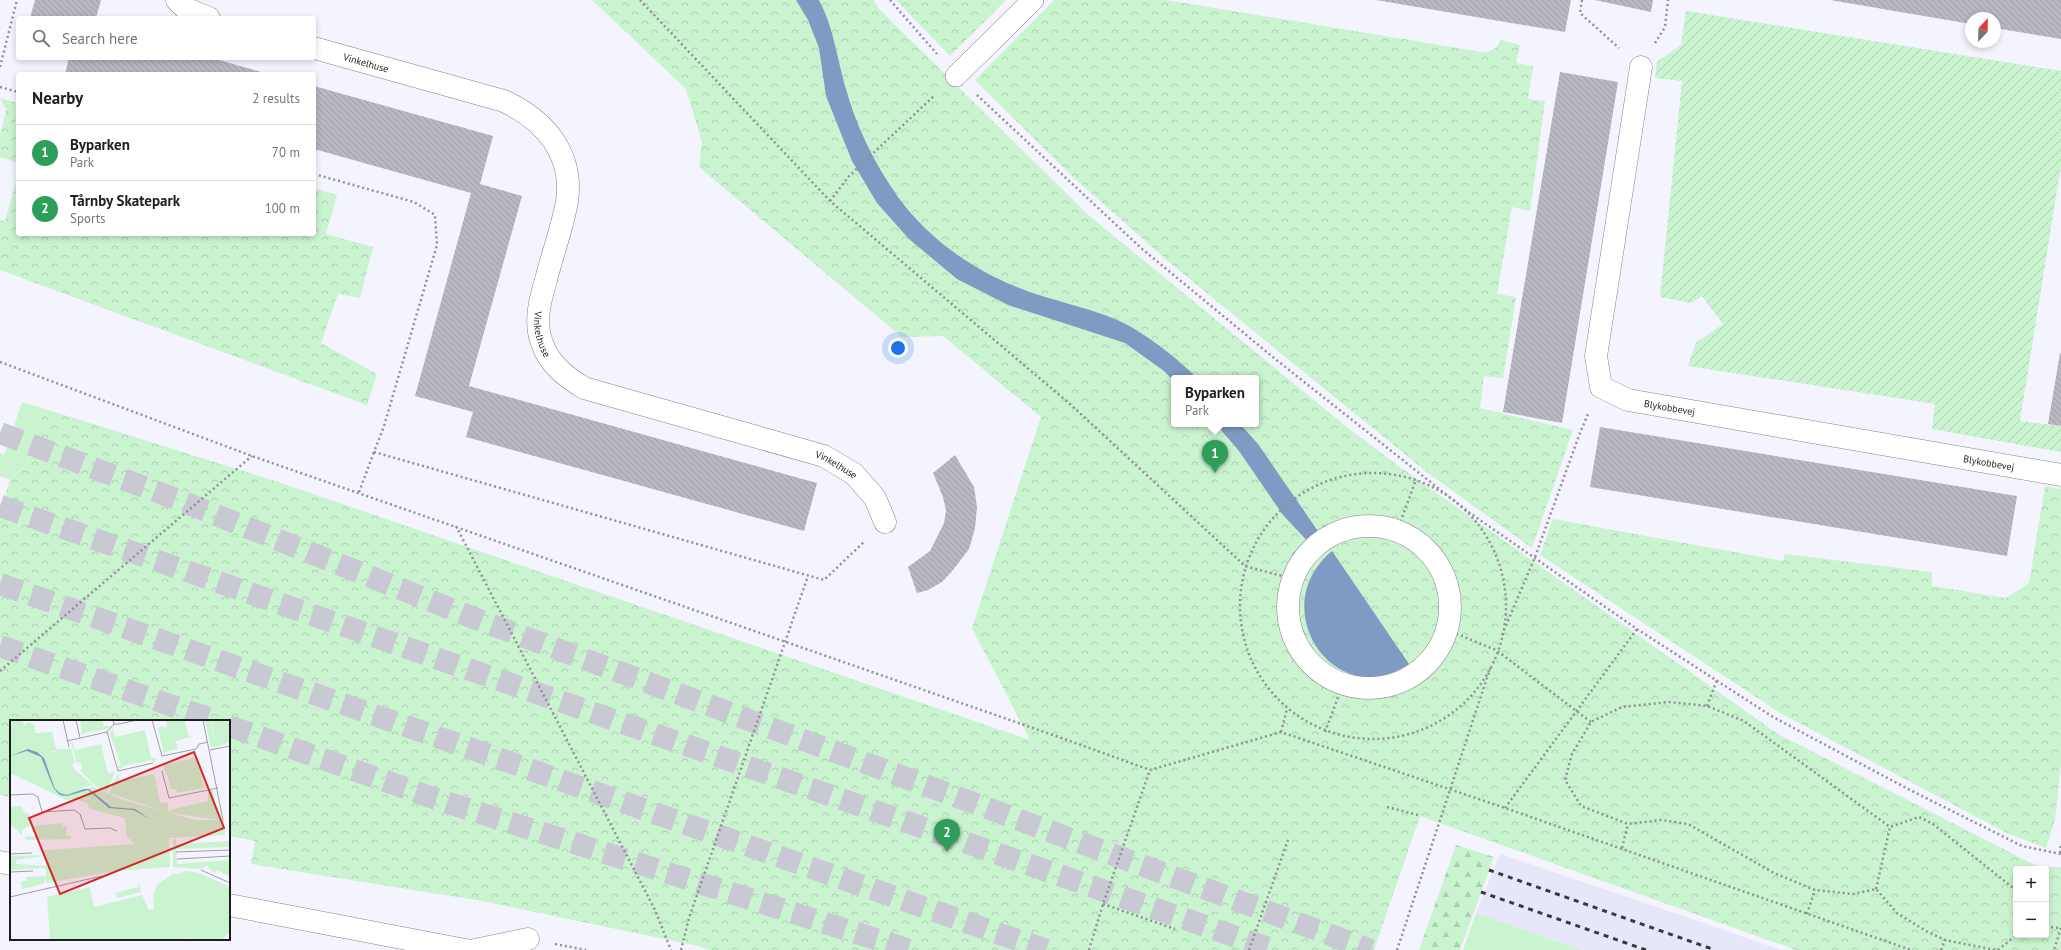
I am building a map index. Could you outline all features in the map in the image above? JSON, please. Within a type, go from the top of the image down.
[{"type":"street","points":[[177,0],[185,8],[204,16]]},
{"type":"street","name":"Vinkelhuse","points":[[316,49],[504,101],[523,110],[540,123],[553,140],[562,159],[567,180],[567,201],[540,301],[538,322],[542,343],[551,361],[566,377],[584,388],[824,456],[854,474],[875,498],[885,522]]},
{"type":"street","points":[[1601,387],[1596,356],[1641,67]]},
{"type":"street","name":"Blykobbevej","points":[[1601,387],[1628,400],[2061,475]]},
{"type":"street","points":[[1363,526],[1377,526],[1397,531],[1419,543],[1435,561],[1446,582],[1450,606],[1447,630],[1437,650],[1424,666],[1406,679],[1386,686],[1364,687],[1343,684],[1318,669],[1308,660],[1296,642],[1289,621],[1288,600],[1293,579],[1302,560],[1317,544],[1335,533],[1363,526]]},
{"type":"street","points":[[0,862],[10,864]]},
{"type":"street","points":[[230,905],[465,950]]},
{"type":"street","points":[[476,950],[528,939]]},
{"type":"lane","points":[[956,76],[1033,0]]},
{"type":"path","points":[[0,67],[17,0]]},
{"type":"path","points":[[640,0],[830,201],[1070,404],[1245,566],[1293,579]]},
{"type":"path","points":[[890,0],[956,76],[1141,248],[1274,358],[1467,511],[1490,541],[1504,576],[1507,614],[1451,790],[1397,950]]},
{"type":"path","points":[[1582,0],[1580,13],[1641,67],[1664,27],[1668,0]]},
{"type":"path","points":[[830,201],[849,176],[875,150],[956,76]]},
{"type":"path","points":[[0,87],[16,91]]},
{"type":"path","points":[[316,175],[414,202],[435,215],[437,245],[386,419],[359,492]]},
{"type":"path","points":[[0,362],[252,456],[786,641],[1150,770],[1281,732],[1622,848],[1911,950]]},
{"type":"path","points":[[1601,387],[1580,433],[1535,557],[1479,689],[1448,718],[1409,736],[1367,740],[1325,732],[1305,722],[1287,709],[1254,668],[1239,618],[1245,566],[1257,539],[1276,512],[1296,494],[1342,476],[1379,473],[1416,480],[1443,492],[1467,511],[1535,557],[1637,629],[1773,717],[1910,790],[2022,846],[2060,854],[2061,844]]},
{"type":"path","points":[[374,452],[824,580],[885,522]]},
{"type":"path","points":[[0,671],[252,456]]},
{"type":"path","points":[[1397,531],[1416,480]]},
{"type":"path","points":[[456,526],[654,908],[671,950]]},
{"type":"path","points":[[681,950],[689,918],[808,576]]},
{"type":"path","points":[[1505,808],[1637,629]]},
{"type":"path","points":[[1447,630],[1496,650],[1591,722]]},
{"type":"path","points":[[1707,706],[1717,680]]},
{"type":"path","points":[[1325,732],[1343,684]]},
{"type":"path","points":[[1876,888],[1853,894],[1815,890],[1774,873],[1688,824],[1661,820],[1628,824],[1581,806],[1566,780],[1572,754],[1591,722],[1622,707],[1669,702],[1707,706],[1744,721],[1890,827]]},
{"type":"path","points":[[1281,732],[1287,709]]},
{"type":"path","points":[[1089,950],[1103,904],[1150,770]]},
{"type":"path","points":[[1387,807],[1418,815]]},
{"type":"path","points":[[1890,827],[1918,817],[1933,824],[2013,889]]},
{"type":"path","points":[[1622,848],[1628,824]]},
{"type":"path","points":[[1876,888],[1890,827]]},
{"type":"path","points":[[1249,950],[1288,840]]},
{"type":"path","points":[[1876,888],[1897,913],[1945,940],[1996,950],[2013,938]]},
{"type":"path","points":[[1807,914],[1815,890]]},
{"type":"path","points":[[1103,904],[1175,929]]},
{"type":"path","points":[[2049,927],[2061,928],[2054,950]]},
{"type":"path","points":[[1941,950],[1945,940]]},
{"type":"shaded area","points":[[1500,854],[1781,950],[1581,950],[1476,913]]},
{"type":"green space","points":[[592,0],[874,0],[879,9],[1087,214],[1343,424],[1397,465],[1778,734],[2037,866],[2013,866],[2013,938],[2049,938],[2049,867],[2061,867],[2061,950],[1796,950],[1420,816],[1374,950],[710,950],[698,946],[482,901],[251,864],[255,841],[230,836],[230,720],[10,720],[10,797],[0,795],[0,512],[10,480],[25,466],[45,409],[278,482],[1030,740],[972,628],[1041,417],[943,336],[902,337],[699,167],[702,142],[686,89]]},
{"type":"green space","points":[[896,0],[1006,0],[950,56]]},
{"type":"green space","points":[[1054,0],[1166,0],[1482,52],[1494,49],[1500,40],[1520,45],[1516,63],[1533,66],[1528,99],[1545,101],[1530,211],[1512,207],[1497,294],[1516,297],[1503,378],[1484,376],[1480,408],[1573,430],[1532,548],[1428,473],[1170,263],[1072,176],[975,80]]},
{"type":"green space","points":[[1686,11],[2061,71],[2061,165],[2020,421],[2061,426],[2061,452],[1932,429],[1935,404],[1688,366],[1696,343],[1723,324],[1702,296],[1691,303],[1660,297],[1682,81],[1655,78],[1657,62],[1681,45]]},
{"type":"green space","points":[[0,98],[16,102],[16,162],[0,157],[0,136],[6,110]]},
{"type":"green space","points":[[16,181],[16,236],[316,236],[316,189],[337,195],[326,234],[373,247],[360,298],[338,294],[321,343],[377,374],[367,405],[0,270],[0,220],[5,221]]},
{"type":"green space","points":[[22,402],[45,409],[25,466],[10,480],[0,476],[0,453],[4,455]]},
{"type":"green space","points":[[2045,486],[2061,489],[2061,763],[2055,820],[2046,848],[2009,834],[1782,714],[1540,555],[1553,519],[1783,561],[1785,554],[1932,572],[1932,586],[2006,598],[2029,583]]},
{"type":"green space","points":[[1456,845],[1494,857],[1460,950],[1419,950]]},
{"type":"green space","points":[[1476,913],[1581,950],[1463,950]]},
{"type":"water","points":[[796,0],[819,0],[828,20],[849,101],[860,130],[889,184],[912,214],[927,230],[962,258],[1001,280],[1021,289],[1112,318],[1133,328],[1166,351],[1194,375],[1171,375],[1171,378],[1164,371],[1125,343],[1008,305],[957,279],[909,239],[877,203],[852,161],[826,96],[819,48],[808,20]]},
{"type":"water","points":[[1219,427],[1243,427],[1258,444],[1322,537],[1313,547],[1283,515],[1239,451]]},
{"type":"water","points":[[1332,551],[1409,664],[1382,676],[1356,676],[1334,666],[1317,648],[1307,625],[1305,600],[1313,575]]},
{"type":"building","points":[[35,0],[101,0],[97,16],[31,16]]},
{"type":"building","points":[[1376,0],[1571,0],[1565,32]]},
{"type":"building","points":[[1595,0],[1653,0],[1651,12]]},
{"type":"building","points":[[1830,0],[2061,0],[2061,39],[2001,29],[2001,12],[1965,12],[1965,23]]},
{"type":"building","points":[[68,60],[219,60],[261,72],[66,72]]},
{"type":"building","points":[[1560,72],[1618,82],[1562,423],[1503,412]]},
{"type":"building","points":[[316,87],[493,136],[480,184],[522,196],[469,386],[817,483],[804,531],[466,437],[473,412],[415,396],[471,193],[316,150]]},
{"type":"building","points":[[2061,353],[2061,426],[2048,424]]},
{"type":"building","points":[[1600,427],[2017,496],[2007,556],[1590,487]]},
{"type":"building","points":[[955,455],[974,487],[977,507],[975,528],[969,549],[953,570],[942,582],[928,590],[917,593],[908,567],[930,551],[944,523],[946,511],[943,497],[933,473]]},
{"type":"tunnel","points":[[0,433],[176,499],[476,619],[1371,950]]},
{"type":"tunnel","points":[[0,506],[1274,950]]},
{"type":"tunnel","points":[[0,584],[1046,950]]},
{"type":"tunnel","points":[[0,646],[213,720]]},
{"type":"tunnel","points":[[230,726],[439,800],[910,950]]},
{"type":"railway","points":[[1489,870],[1715,950]]},
{"type":"railway","points":[[1481,892],[1646,950]]},
{"type":"place","name":"Byparken","points":[[1215,473]]},
{"type":"place","name":"Tårnby Skatepark","points":[[947,852]]}]
